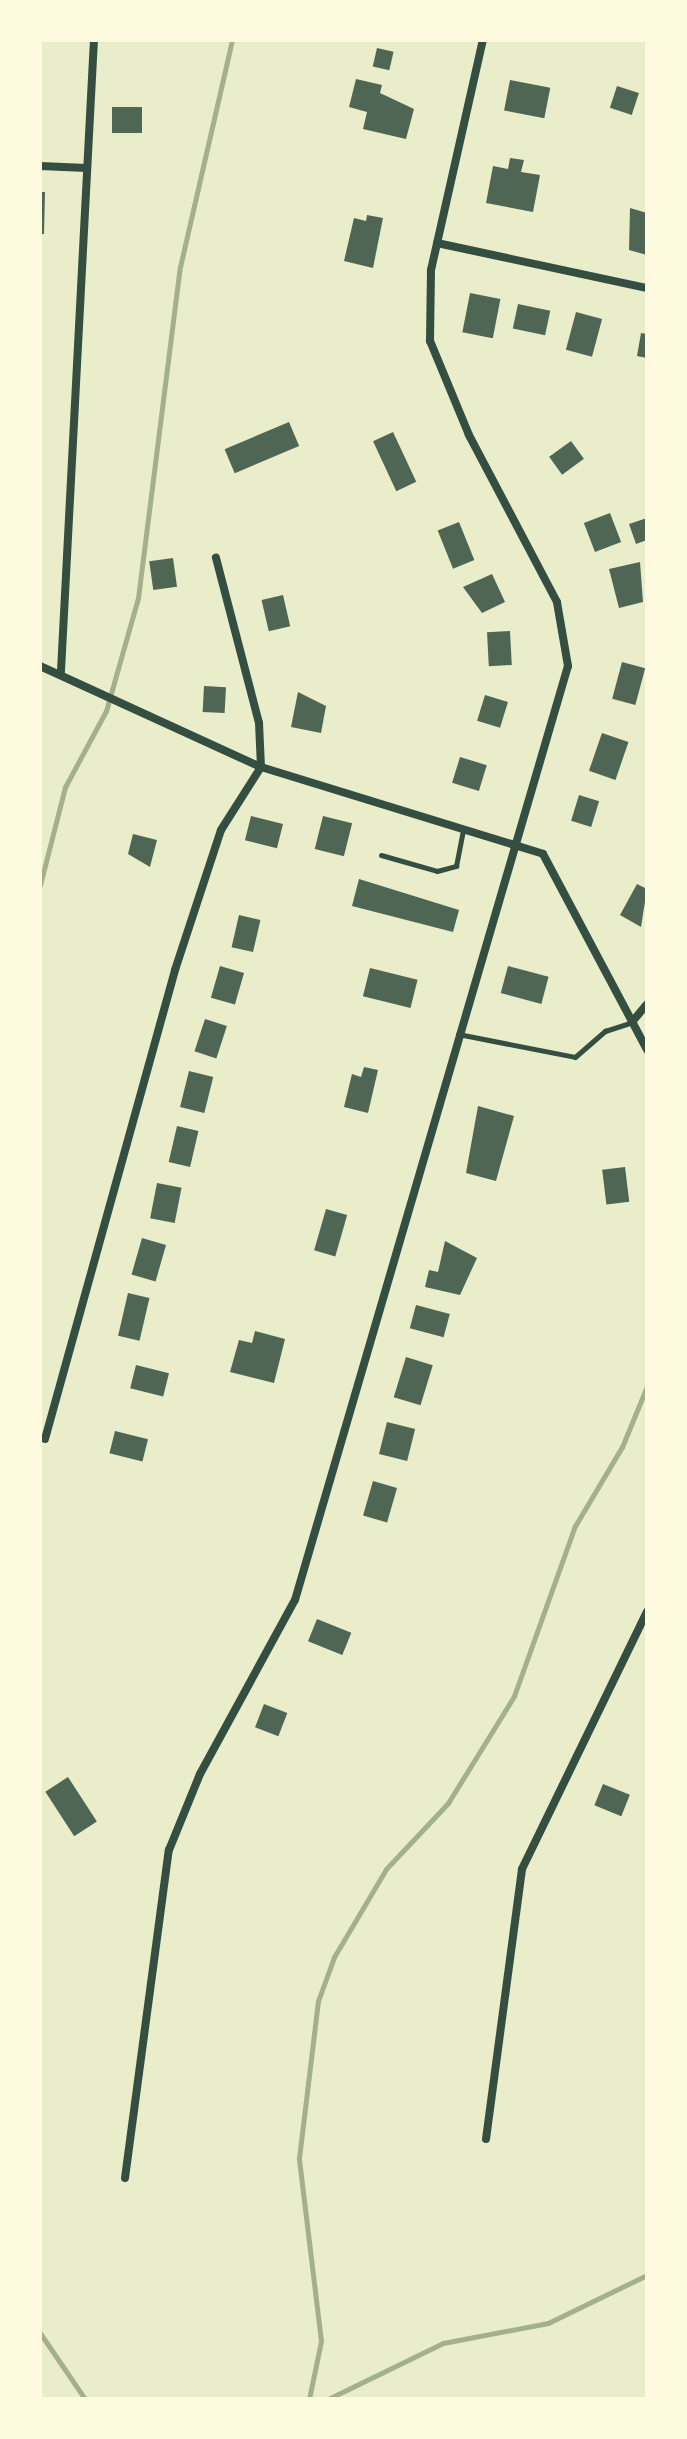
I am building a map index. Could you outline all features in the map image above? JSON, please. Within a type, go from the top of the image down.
[{"type":"street","points":[[61,671],[94,40]]},
{"type":"street","points":[[125,2178],[169,1850],[206,1760],[295,1600],[457,1034],[568,666],[568,641],[557,602],[434,365],[427,306],[437,243],[483,40]]},
{"type":"street","points":[[40,166],[87,168]]},
{"type":"street","points":[[437,243],[647,288]]},
{"type":"street","points":[[45,1439],[175,970],[221,830],[261,767],[259,723],[216,558]]},
{"type":"street","points":[[40,666],[61,671],[261,767],[543,854],[647,1050]]},
{"type":"street","points":[[632,1022],[647,1004]]},
{"type":"street","points":[[486,2139],[522,1869],[647,1613]]},
{"type":"lane","points":[[381,855],[437,871],[456,866],[463,829]]},
{"type":"lane","points":[[457,1034],[575,1057],[605,1031],[632,1022]]},
{"type":"building","points":[[377,48],[394,52],[389,70],[373,67]]},
{"type":"building","points":[[356,79],[382,85],[380,93],[414,109],[406,139],[363,129],[367,112],[349,107]]},
{"type":"building","points":[[510,80],[550,88],[544,118],[504,110]]},
{"type":"building","points":[[617,86],[639,93],[632,115],[610,108]]},
{"type":"building","points":[[112,107],[142,107],[142,133],[112,133]]},
{"type":"building","points":[[510,158],[524,160],[521,172],[540,175],[533,212],[486,203],[493,166],[508,169]]},
{"type":"building","points":[[40,192],[45,192],[44,234],[40,234]]},
{"type":"building","points":[[630,208],[647,213],[647,255],[629,250]]},
{"type":"building","points":[[367,215],[383,218],[373,268],[344,261],[354,218],[366,221]]},
{"type":"building","points":[[470,293],[500,299],[493,338],[462,332]]},
{"type":"building","points":[[518,304],[550,311],[545,335],[513,328]]},
{"type":"building","points":[[576,312],[602,319],[592,357],[566,350]]},
{"type":"building","points":[[641,333],[647,334],[647,358],[637,356]]},
{"type":"building","points":[[289,422],[299,446],[235,473],[225,449]]},
{"type":"building","points":[[393,432],[416,482],[396,491],[373,441]]},
{"type":"building","points":[[571,441],[584,459],[562,475],[549,457]]},
{"type":"building","points":[[610,513],[621,542],[595,552],[584,523]]},
{"type":"building","points":[[647,518],[647,540],[636,544],[629,524]]},
{"type":"building","points":[[459,522],[474,560],[453,569],[438,531]]},
{"type":"building","points":[[173,558],[177,587],[153,590],[149,561]]},
{"type":"building","points":[[640,562],[643,602],[619,608],[609,569]]},
{"type":"building","points":[[492,574],[505,602],[482,613],[463,587]]},
{"type":"building","points":[[283,595],[290,626],[269,631],[262,600]]},
{"type":"building","points":[[510,631],[512,665],[489,666],[487,632]]},
{"type":"building","points":[[622,662],[645,668],[635,705],[612,699]]},
{"type":"building","points":[[204,686],[226,687],[225,713],[203,712]]},
{"type":"building","points":[[298,692],[326,706],[321,733],[291,727]]},
{"type":"building","points":[[485,695],[508,702],[500,728],[477,721]]},
{"type":"building","points":[[602,733],[628,742],[615,780],[589,771]]},
{"type":"building","points":[[460,757],[487,765],[479,791],[452,783]]},
{"type":"building","points":[[579,795],[599,801],[591,827],[571,821]]},
{"type":"building","points":[[251,816],[283,824],[277,848],[245,840]]},
{"type":"building","points":[[323,816],[352,823],[344,856],[315,849]]},
{"type":"building","points":[[133,834],[157,840],[150,867],[128,854]]},
{"type":"building","points":[[359,879],[459,910],[453,932],[352,906]]},
{"type":"building","points":[[637,884],[647,889],[641,927],[620,915]]},
{"type":"building","points":[[239,915],[260,920],[253,952],[232,947]]},
{"type":"building","points":[[220,966],[244,973],[235,1005],[211,998]]},
{"type":"building","points":[[508,966],[549,977],[541,1004],[501,993]]},
{"type":"building","points":[[370,968],[418,980],[411,1008],[363,996]]},
{"type":"building","points":[[205,1019],[227,1026],[216,1058],[194,1051]]},
{"type":"building","points":[[364,1067],[378,1070],[368,1113],[344,1107],[352,1074],[361,1077]]},
{"type":"building","points":[[189,1071],[213,1077],[204,1113],[180,1107]]},
{"type":"building","points":[[478,1106],[514,1116],[496,1181],[466,1173]]},
{"type":"building","points":[[177,1126],[198,1131],[190,1167],[169,1162]]},
{"type":"building","points":[[625,1167],[629,1202],[606,1205],[602,1170]]},
{"type":"building","points":[[157,1183],[182,1188],[175,1223],[150,1218]]},
{"type":"building","points":[[326,1209],[347,1215],[335,1256],[314,1250]]},
{"type":"building","points":[[142,1238],[166,1245],[156,1281],[132,1275]]},
{"type":"building","points":[[445,1241],[477,1258],[460,1295],[425,1287],[429,1270],[438,1272]]},
{"type":"building","points":[[128,1293],[149,1298],[140,1341],[118,1336]]},
{"type":"building","points":[[416,1305],[450,1314],[444,1337],[410,1328]]},
{"type":"building","points":[[255,1331],[285,1339],[274,1383],[230,1372],[239,1340],[252,1343]]},
{"type":"building","points":[[406,1357],[433,1365],[420,1405],[394,1397]]},
{"type":"building","points":[[136,1365],[169,1373],[163,1397],[130,1388]]},
{"type":"building","points":[[387,1422],[415,1429],[407,1461],[379,1454]]},
{"type":"building","points":[[115,1431],[148,1439],[142,1462],[109,1453]]},
{"type":"building","points":[[373,1481],[397,1488],[387,1522],[363,1516]]},
{"type":"building","points":[[317,1619],[351,1633],[342,1655],[308,1641]]},
{"type":"building","points":[[264,1704],[287,1713],[278,1736],[255,1727]]},
{"type":"building","points":[[68,1777],[97,1821],[74,1836],[45,1792]]},
{"type":"building","points":[[603,1784],[630,1795],[621,1816],[594,1805]]},
{"type":"waterway","points":[[40,885],[65,787],[106,711],[138,598],[180,267],[232,40]]},
{"type":"waterway","points":[[309,2399],[321,2341],[299,2158],[318,2001],[334,1957],[386,1869],[448,1803],[514,1696],[575,1526],[622,1447],[647,1386]]},
{"type":"waterway","points":[[328,2399],[443,2343],[548,2323],[647,2275]]},
{"type":"waterway","points":[[40,2333],[85,2399]]}]
